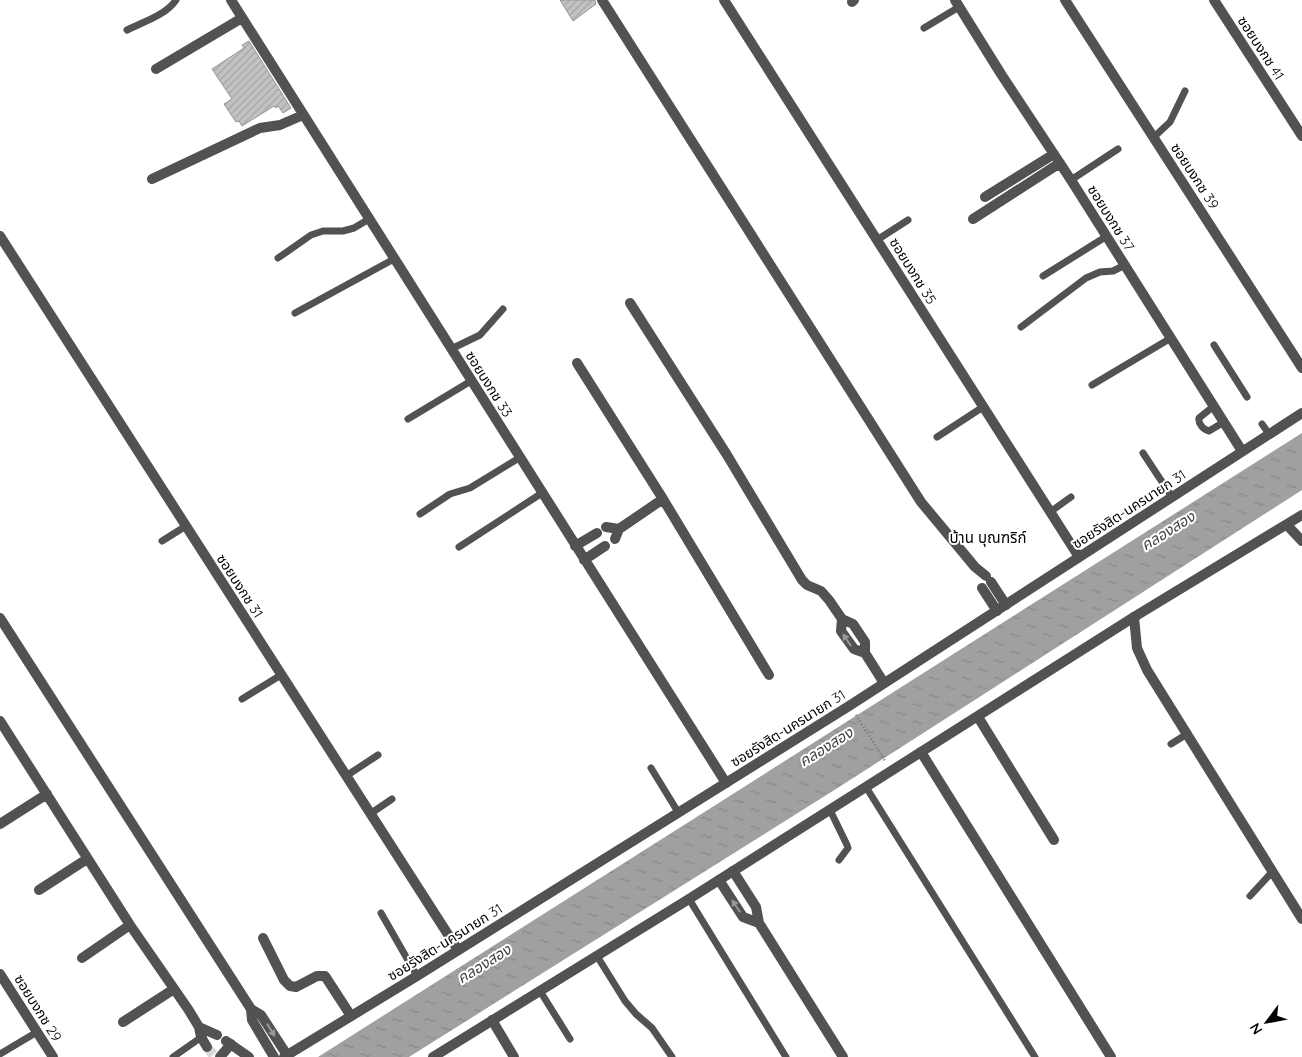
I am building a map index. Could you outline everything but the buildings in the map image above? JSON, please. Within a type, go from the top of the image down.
[{"type":"street","name":"ซอยบงกช 33","points":[[231,0],[726,783]]},
{"type":"street","points":[[602,0],[921,502],[975,567],[1001,608]]},
{"type":"street","name":"ซอยบงกช 35","points":[[724,0],[1079,558]]},
{"type":"street","name":"ซอยบงกช 39","points":[[1065,0],[1302,368]]},
{"type":"street","name":"ซอยบงกช 41","points":[[1214,0],[1302,136]]},
{"type":"street","name":"ซอยบงกช 37","points":[[957,3],[1107,236],[1242,452]]},
{"type":"street","points":[[156,69],[242,18]]},
{"type":"street","points":[[152,179],[260,128],[280,125],[303,115]]},
{"type":"street","points":[[985,197],[1057,158]]},
{"type":"street","points":[[973,219],[1057,158]]},
{"type":"street","name":"ซอยบงกช 31","points":[[0,236],[458,950]]},
{"type":"street","points":[[630,303],[727,455],[802,580],[821,591],[842,619],[854,624],[865,642],[865,653],[884,683]]},
{"type":"street","points":[[577,363],[663,499],[769,675]]},
{"type":"street","name":"ซอยรังสิต-นครนายก 31","points":[[285,1056],[726,783],[1302,413]]},
{"type":"street","points":[[615,539],[619,529],[663,499]]},
{"type":"street","points":[[433,1057],[689,899],[1134,617],[1302,515]]},
{"type":"street","points":[[1287,525],[1302,541]]},
{"type":"street","points":[[606,527],[619,529]]},
{"type":"street","points":[[575,546],[597,533]]},
{"type":"street","points":[[584,560],[605,546]]},
{"type":"street","points":[[1134,617],[1137,648],[1141,659],[1302,919]]},
{"type":"street","points":[[0,618],[251,1009],[252,1020],[274,1057]]},
{"type":"street","points":[[978,717],[1054,840]]},
{"type":"street","points":[[1,726],[47,794],[130,925],[174,989],[214,1036],[249,1057]]},
{"type":"street","points":[[921,752],[1111,1057]]},
{"type":"street","points":[[0,824],[47,794]]},
{"type":"street","points":[[39,890],[87,859]]},
{"type":"street","points":[[733,871],[756,907],[759,923],[843,1057]]},
{"type":"street","points":[[719,880],[743,917],[759,923]]},
{"type":"street","points":[[82,958],[130,925]]},
{"type":"street","points":[[263,938],[284,980],[290,986],[296,987],[317,976],[326,976],[351,1016]]},
{"type":"street","name":"ซอยบงกช 29","points":[[0,974],[52,1057]]},
{"type":"street","points":[[123,1022],[174,989]]},
{"type":"street","points":[[251,1009],[261,1014],[285,1056]]},
{"type":"street","points":[[492,1020],[514,1057]]},
{"type":"street","points":[[207,1047],[214,1036]]},
{"type":"street","points":[[214,1036],[217,1057]]},
{"type":"lane","points":[[127,30],[160,13],[176,0]]},
{"type":"lane","points":[[924,28],[957,3]]},
{"type":"lane","points":[[1154,138],[1170,122],[1185,91]]},
{"type":"lane","points":[[1071,180],[1118,149]]},
{"type":"lane","points":[[278,258],[312,235],[322,231],[343,232],[369,219]]},
{"type":"lane","points":[[877,240],[908,220]]},
{"type":"lane","points":[[1043,276],[1107,236]]},
{"type":"lane","points":[[295,313],[394,260]]},
{"type":"lane","points":[[1021,327],[1086,278],[1100,272],[1113,271],[1125,265]]},
{"type":"lane","points":[[451,349],[480,335],[504,309]]},
{"type":"lane","points":[[1092,385],[1171,338]]},
{"type":"lane","points":[[1214,345],[1247,397]]},
{"type":"lane","points":[[408,419],[471,381]]},
{"type":"lane","points":[[1214,406],[1199,418],[1203,428],[1209,431],[1224,422]]},
{"type":"lane","points":[[937,437],[983,407]]},
{"type":"lane","points":[[1262,424],[1269,434]]},
{"type":"lane","points":[[1142,454],[1172,497]]},
{"type":"lane","points":[[420,514],[450,494],[470,488],[519,458]]},
{"type":"lane","points":[[459,547],[542,493]]},
{"type":"lane","points":[[1050,512],[1071,497]]},
{"type":"lane","points":[[162,541],[186,526]]},
{"type":"lane","points":[[242,699],[281,675]]},
{"type":"lane","points":[[1171,744],[1187,734]]},
{"type":"lane","points":[[346,776],[378,755]]},
{"type":"lane","points":[[651,768],[678,812]]},
{"type":"lane","points":[[866,787],[1035,1057]]},
{"type":"lane","points":[[370,814],[392,798]]},
{"type":"lane","points":[[830,810],[848,848],[839,860]]},
{"type":"lane","points":[[1250,896],[1272,872]]},
{"type":"lane","points":[[689,899],[786,1057]]},
{"type":"lane","points":[[381,913],[417,976]]},
{"type":"lane","points":[[597,956],[625,1001],[652,1028],[672,1057]]},
{"type":"lane","points":[[540,990],[570,1039]]},
{"type":"lane","points":[[0,1054],[37,1032]]},
{"type":"lane","points":[[173,1057],[214,1036]]},
{"type":"path","points":[[855,713],[886,763]]},
{"type":"water","name":"คลองสอง","points":[[1302,433],[1302,490],[836,789],[409,1057],[318,1057]]},
{"type":"tunnel","points":[[207,1047],[214,1056]]},
{"type":"district","name":"บ้าน บุณฑริก์","points":[[988,538]]}]
